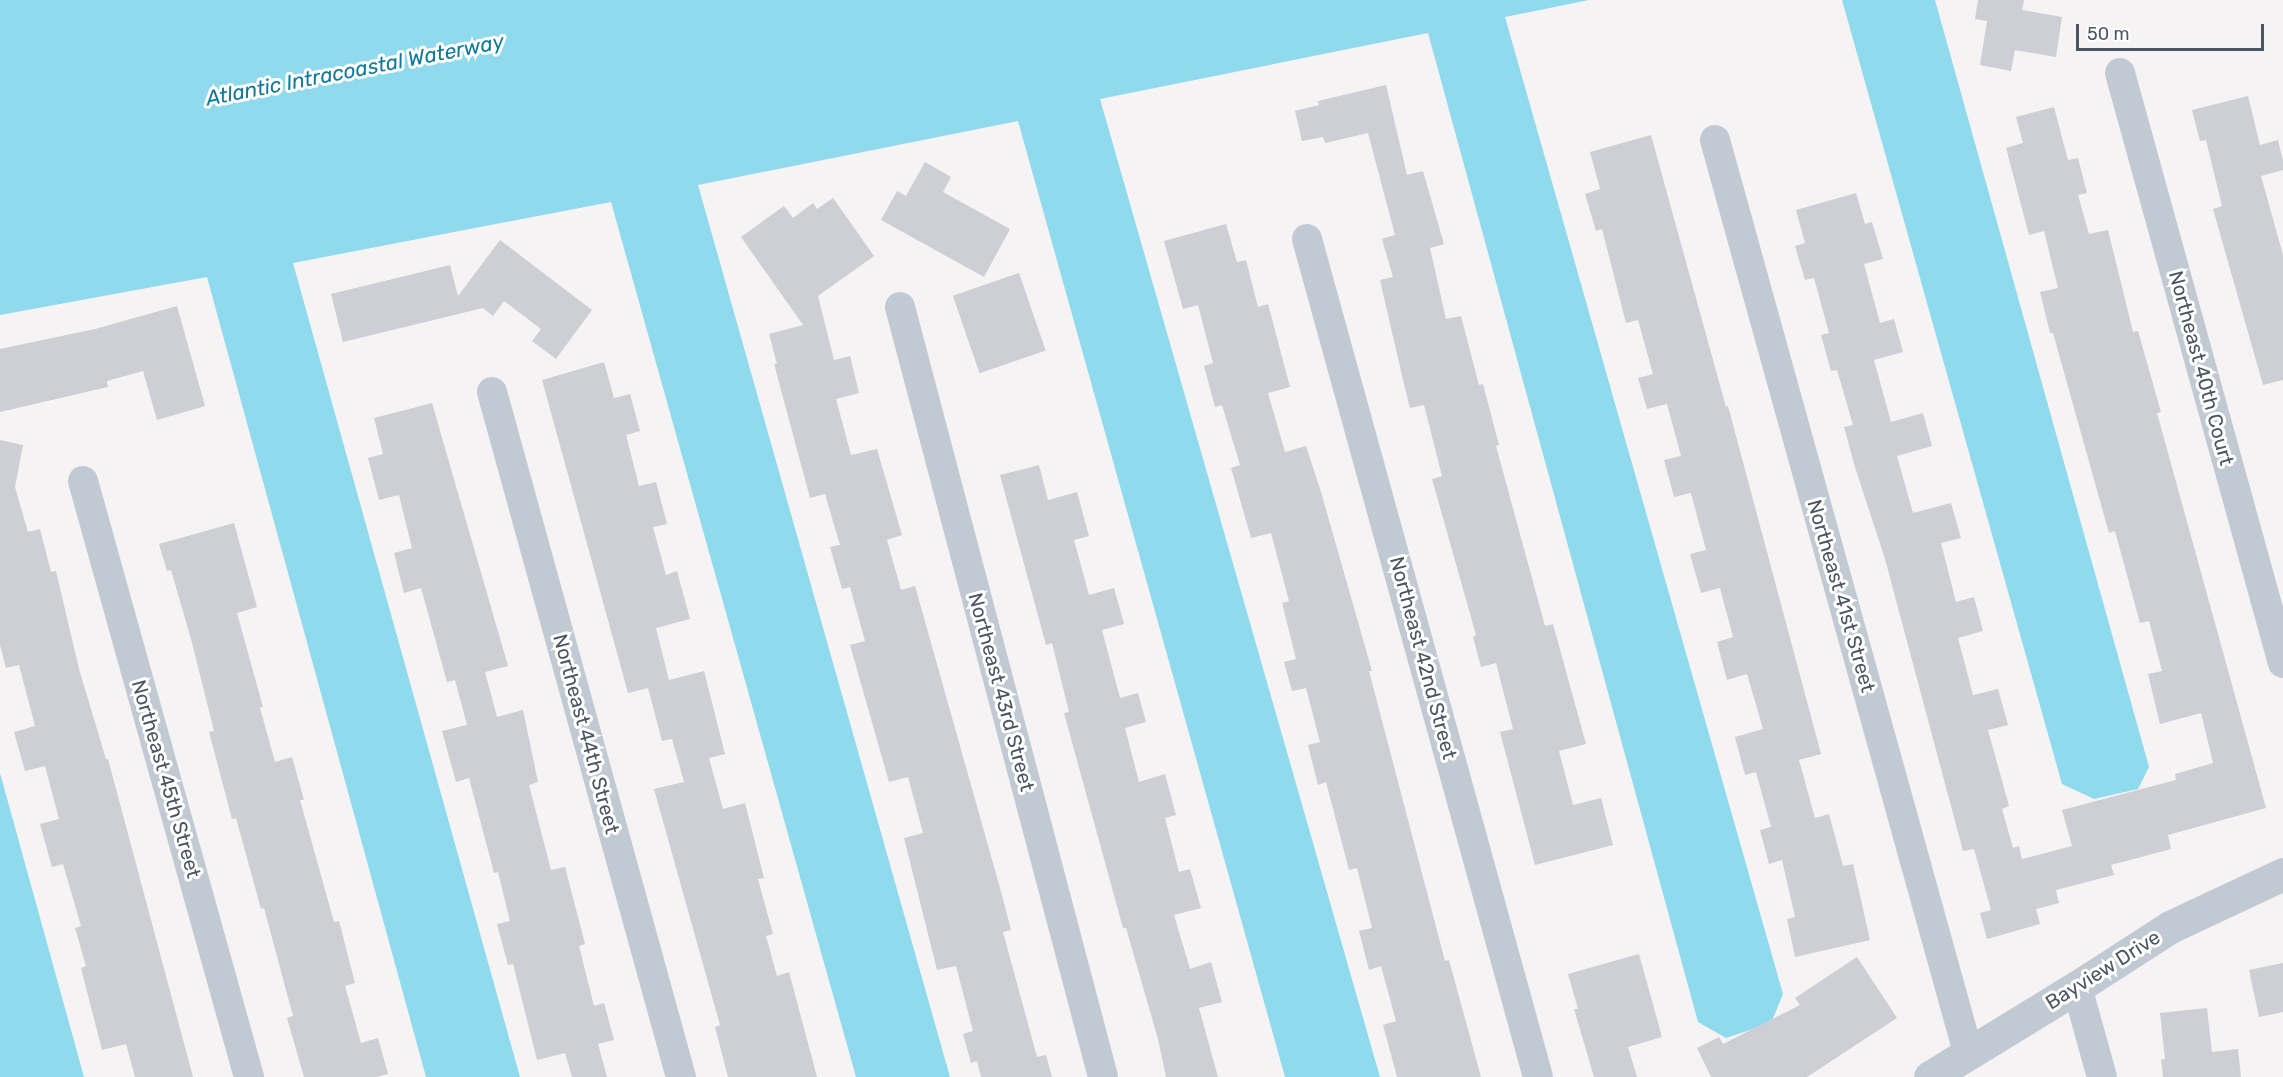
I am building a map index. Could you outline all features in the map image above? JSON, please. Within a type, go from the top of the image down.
[{"type":"street","name":"Northeast 40th Court","points":[[2120,73],[2283,663]]},
{"type":"street","name":"Northeast 41st Street","points":[[1715,140],[1968,1052]]},
{"type":"street","name":"Northeast 42nd Street","points":[[1307,238],[1538,1077]]},
{"type":"street","name":"Northeast 43rd Street","points":[[900,307],[1103,1077]]},
{"type":"street","name":"Northeast 44th Street","points":[[492,392],[681,1077]]},
{"type":"street","name":"Northeast 45th Street","points":[[82,481],[249,1077]]},
{"type":"street","name":"Bayview Drive","points":[[1930,1077],[2078,987],[2170,927],[2283,874]]},
{"type":"street","points":[[2078,987],[2102,1077]]},
{"type":"water","name":"Atlantic Intracoastal Waterway","points":[[0,0],[1589,0],[1505,17],[1783,994],[1771,1023],[1726,1038],[1698,1022],[1428,33],[1100,99],[1380,1077],[1285,1077],[1018,121],[698,185],[950,1077],[856,1077],[611,202],[293,263],[520,1077],[426,1077],[207,277],[0,315]]},
{"type":"water","points":[[1842,0],[1935,0],[2149,767],[2138,789],[2094,799],[2062,784]]},
{"type":"water","points":[[0,773],[84,1077],[0,1077]]},
{"type":"building","points":[[1978,0],[2024,0],[2022,10],[2062,17],[2056,57],[2015,50],[2011,71],[1980,65],[1987,21],[1975,19]]},
{"type":"building","points":[[1386,85],[1407,175],[1423,171],[1444,244],[1430,248],[1446,319],[1461,316],[1479,385],[1483,384],[1499,445],[1496,446],[1545,626],[1553,624],[1586,744],[1559,751],[1573,805],[1601,798],[1613,845],[1535,865],[1500,732],[1513,729],[1496,663],[1481,667],[1473,637],[1476,635],[1432,479],[1442,476],[1424,405],[1410,408],[1380,280],[1393,277],[1382,239],[1395,235],[1368,133],[1325,143],[1323,137],[1302,141],[1295,111],[1319,105],[1318,101]]},
{"type":"building","points":[[2248,96],[2260,145],[2278,140],[2283,161],[2283,170],[2261,176],[2283,255],[2283,380],[2263,385],[2213,209],[2222,206],[2206,140],[2200,141],[2192,110]]},
{"type":"building","points":[[2054,107],[2068,160],[2078,158],[2087,193],[2078,195],[2089,234],[2108,230],[2133,332],[2138,331],[2161,412],[2157,413],[2266,808],[2168,835],[2171,849],[2111,865],[2114,875],[2056,890],[2059,903],[2036,909],[2040,924],[1987,939],[1980,913],[1991,910],[1974,849],[1963,851],[1885,559],[1855,467],[1844,427],[1853,425],[1837,370],[1831,371],[1821,335],[1829,333],[1814,278],[1805,280],[1795,246],[1805,243],[1796,210],[1856,193],[1865,224],[1872,222],[1883,259],[1864,264],[1880,323],[1894,319],[1903,352],[1874,360],[1891,422],[1923,413],[1932,446],[1897,456],[1913,513],[1951,503],[1961,538],[1941,543],[1956,602],[1974,597],[1983,631],[1958,638],[1973,695],[1998,689],[2008,725],[1988,730],[2009,806],[2002,809],[2013,848],[2019,846],[2022,859],[2072,846],[2062,810],[2176,780],[2175,774],[2213,763],[2201,713],[2160,724],[2148,674],[2162,671],[2149,621],[2140,623],[2115,531],[2109,533],[2040,292],[2058,288],[2044,231],[2029,235],[2006,148],[2023,143],[2016,117]]},
{"type":"building","points":[[1651,135],[1726,407],[1728,406],[1821,754],[1799,760],[1815,818],[1829,814],[1843,866],[1853,864],[1870,940],[1795,957],[1787,919],[1795,917],[1782,860],[1769,864],[1760,830],[1771,827],[1756,772],[1745,775],[1735,737],[1763,729],[1747,674],[1727,680],[1717,642],[1733,637],[1720,588],[1701,593],[1690,554],[1706,550],[1691,493],[1674,497],[1664,460],[1681,456],[1667,404],[1647,409],[1638,378],[1653,374],[1638,320],[1626,323],[1602,229],[1596,231],[1585,194],[1600,189],[1590,152]]},
{"type":"building","points":[[925,162],[951,177],[943,192],[1010,229],[984,277],[881,220],[897,191],[906,196]]},
{"type":"building","points":[[833,198],[874,256],[818,296],[834,360],[850,356],[859,393],[836,399],[851,455],[877,449],[902,535],[887,540],[901,590],[915,586],[1011,930],[1003,932],[1037,1057],[1046,1055],[1052,1077],[981,1077],[977,1061],[971,1063],[963,1034],[973,1031],[956,966],[937,970],[904,838],[923,833],[908,777],[889,782],[850,645],[865,641],[850,587],[842,589],[830,547],[840,545],[825,494],[810,498],[774,364],[777,364],[769,334],[803,325],[741,237],[784,206],[793,218],[813,203],[817,209]]},
{"type":"building","points":[[1226,224],[1237,262],[1246,260],[1258,307],[1268,304],[1290,387],[1268,393],[1285,452],[1306,446],[1321,492],[1372,671],[1369,671],[1445,961],[1449,960],[1481,1077],[1397,1077],[1383,1025],[1396,1021],[1381,966],[1369,970],[1359,931],[1372,928],[1357,868],[1349,870],[1326,782],[1318,785],[1308,745],[1320,742],[1306,688],[1292,691],[1284,662],[1296,659],[1282,603],[1289,601],[1271,533],[1251,538],[1231,468],[1240,465],[1222,405],[1215,407],[1204,366],[1213,363],[1198,305],[1183,309],[1164,241]]},
{"type":"building","points":[[500,240],[592,310],[556,359],[532,341],[541,329],[504,301],[493,316],[483,308],[343,342],[331,294],[450,265],[458,296]]},
{"type":"building","points":[[1019,273],[1046,351],[980,373],[953,296]]},
{"type":"building","points":[[177,306],[205,406],[157,420],[143,371],[107,381],[108,387],[0,412],[0,349],[95,329]]},
{"type":"building","points":[[604,362],[614,398],[630,394],[640,431],[626,435],[639,486],[656,482],[667,524],[653,527],[666,575],[677,571],[690,619],[656,628],[669,680],[704,671],[725,754],[709,758],[723,809],[745,803],[764,878],[758,879],[773,934],[766,936],[777,976],[789,972],[817,1077],[728,1077],[715,1027],[720,1025],[654,789],[684,782],[672,739],[662,741],[648,688],[628,693],[542,380]]},
{"type":"building","points":[[432,403],[508,666],[485,672],[497,717],[523,710],[538,782],[529,785],[551,870],[565,867],[585,944],[579,946],[594,1006],[604,1003],[614,1040],[598,1044],[607,1077],[572,1077],[565,1053],[537,1060],[513,964],[508,965],[497,924],[510,921],[498,872],[494,873],[469,778],[456,782],[442,731],[467,725],[455,680],[447,682],[421,588],[404,593],[394,553],[412,548],[399,495],[379,500],[368,458],[383,454],[374,418]]},
{"type":"building","points":[[0,440],[23,445],[15,487],[28,532],[40,529],[51,572],[56,571],[79,669],[106,759],[108,759],[193,1077],[135,1077],[126,1044],[102,1050],[81,968],[86,966],[75,928],[81,926],[63,864],[52,867],[40,824],[59,819],[45,766],[25,771],[14,732],[35,726],[19,665],[6,668],[0,645]]},
{"type":"building","points":[[1039,465],[1048,500],[1077,492],[1089,536],[1074,540],[1089,595],[1114,588],[1124,624],[1102,630],[1120,698],[1138,693],[1146,722],[1125,728],[1139,782],[1165,774],[1176,815],[1165,818],[1179,872],[1190,869],[1201,908],[1174,915],[1190,969],[1211,962],[1222,1002],[1199,1008],[1218,1077],[1166,1077],[1158,1039],[1126,928],[1123,928],[1064,713],[1069,712],[1052,643],[1046,645],[1000,475]]},
{"type":"building","points":[[234,523],[257,607],[237,613],[263,707],[260,708],[275,762],[292,757],[304,800],[300,800],[334,922],[339,921],[355,983],[345,986],[361,1043],[378,1038],[388,1074],[376,1077],[304,1077],[287,1018],[293,1016],[264,908],[261,909],[236,818],[232,819],[209,732],[214,731],[191,639],[171,570],[167,571],[159,544]]},
{"type":"building","points":[[1639,954],[1662,1037],[1628,1047],[1637,1077],[1594,1077],[1574,1009],[1578,1009],[1568,974]]},
{"type":"building","points":[[1857,957],[1897,1018],[1807,1077],[1711,1077],[1697,1048],[1719,1037],[1723,1044],[1800,1005],[1795,998]]},
{"type":"building","points":[[2283,963],[2283,1012],[2259,1017],[2249,970]]},
{"type":"building","points":[[2207,1008],[2212,1052],[2238,1049],[2241,1077],[2163,1077],[2161,1059],[2165,1059],[2160,1013]]}]
